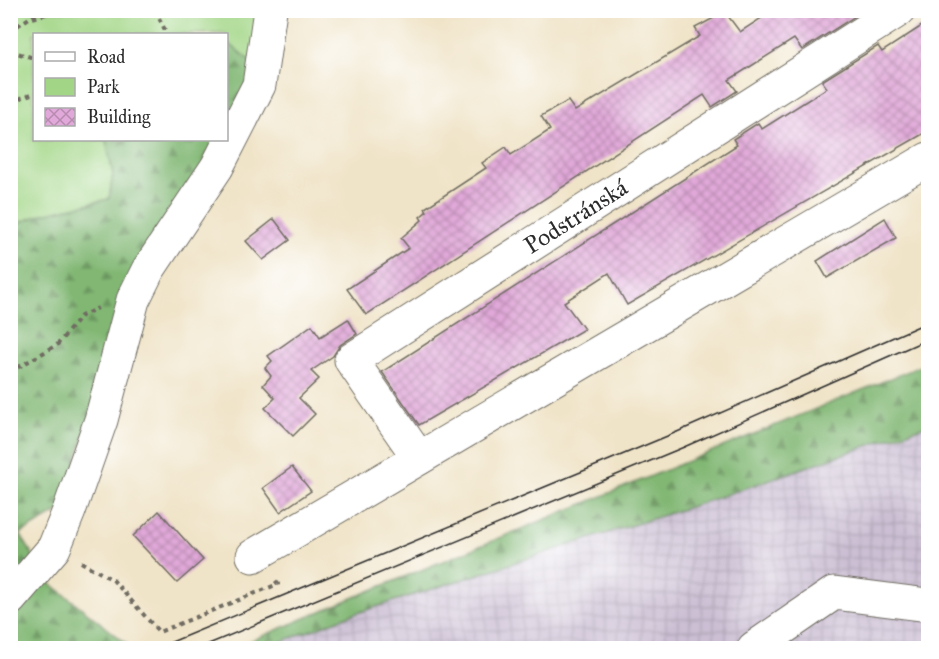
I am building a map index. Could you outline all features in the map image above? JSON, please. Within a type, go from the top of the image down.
[{"type":"street","points":[[10,599],[54,548],[101,420],[132,300],[160,252],[217,167],[259,85],[270,10]]},
{"type":"street","name":"Podstránská","points":[[419,458],[351,360],[899,10]]},
{"type":"street","points":[[254,556],[928,159]]},
{"type":"street","points":[[754,648],[834,593],[928,605]]},
{"type":"path","points":[[10,15],[15,10]]},
{"type":"path","points":[[10,31],[41,10]]},
{"type":"path","points":[[28,19],[58,10]]},
{"type":"path","points":[[154,10],[166,33]]},
{"type":"path","points":[[10,51],[33,58]]},
{"type":"path","points":[[10,102],[33,93]]},
{"type":"path","points":[[10,372],[57,345],[81,316],[116,298],[132,300]]},
{"type":"path","points":[[54,548],[113,580],[159,632],[279,584],[254,556]]},
{"type":"shaded area","points":[[874,417],[891,439],[928,425],[928,648],[263,648]]},
{"type":"green space","points":[[10,11],[258,11],[254,64],[228,43],[228,33],[33,33],[33,141],[106,141],[113,174],[109,199],[43,214],[11,226]]},
{"type":"green space","points":[[228,43],[254,64],[228,140]]},
{"type":"green space","points":[[106,141],[228,141],[133,282],[60,511],[20,534],[50,583],[127,644],[115,648],[11,648],[10,226],[43,214],[109,199],[113,174]]},
{"type":"green space","points":[[928,363],[928,425],[702,503],[351,615],[265,648],[234,648],[350,599]]},
{"type":"building","points":[[774,10],[854,10],[857,15],[802,50],[794,39],[729,80],[737,91],[712,107],[704,95],[366,315],[347,289],[409,248],[401,238],[422,220],[420,217],[427,211],[425,208],[486,168],[482,163],[506,147],[511,155],[550,130],[541,116],[568,101],[575,111],[700,36],[695,28],[725,12],[740,32]]},
{"type":"building","points":[[928,22],[928,131],[627,305],[609,273],[564,302],[584,329],[419,425],[382,372],[737,145],[733,139],[758,123],[762,129],[827,88],[822,81],[878,46],[882,52]]},
{"type":"building","points":[[885,218],[896,238],[827,278],[817,261]]},
{"type":"building","points":[[274,219],[290,240],[263,260],[246,241]]},
{"type":"building","points":[[348,319],[357,334],[340,345],[333,356],[311,371],[319,379],[299,398],[315,414],[293,436],[265,408],[275,398],[263,385],[271,376],[265,368],[272,361],[268,356],[312,325],[320,337]]},
{"type":"building","points":[[292,467],[311,491],[280,512],[263,488]]},
{"type":"building","points":[[159,511],[203,560],[177,583],[133,536]]},
{"type":"tram line","points":[[157,648],[677,432],[928,322]]},
{"type":"tram line","points":[[199,648],[684,447],[928,339]]}]
